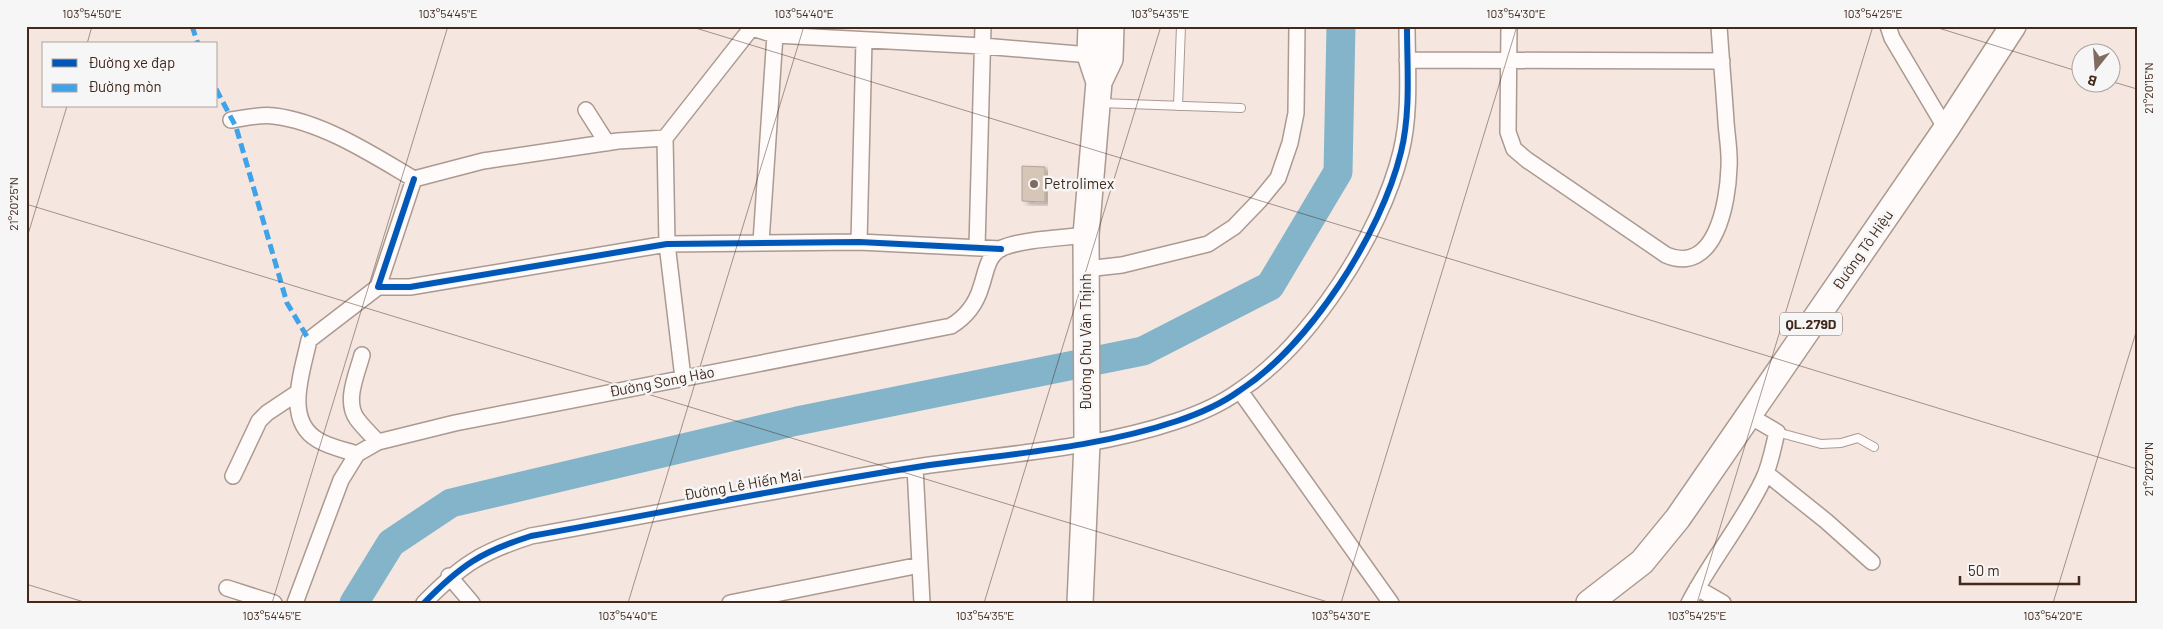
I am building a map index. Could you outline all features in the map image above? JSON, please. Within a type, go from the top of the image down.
[{"type":"main road","name":"Đường Chu Văn Thịnh","points":[[1091,26],[1090,55],[1099,92]]},
{"type":"main road","name":"Đường Chu Văn Thịnh","points":[[1080,603],[1087,434],[1086,235],[1099,92],[1110,59],[1111,26]]},
{"type":"main road","name":"Đường Tô Hiệu","points":[[1589,603],[1642,562],[1678,518],[1946,129],[2013,26]]},
{"type":"street","points":[[977,247],[983,26]]},
{"type":"street","points":[[1086,269],[1122,265],[1208,244],[1234,227],[1260,200],[1278,178],[1290,143],[1296,113],[1297,26]]},
{"type":"street","name":"Đường Lê Hiến Mai","points":[[424,603],[449,576],[474,558],[502,545],[531,536],[1087,434],[1150,429],[1179,420],[1240,392],[1275,363],[1318,314],[1342,280],[1382,207],[1393,182],[1402,149],[1406,111],[1407,26]]},
{"type":"street","points":[[1509,26],[1508,132],[1514,149],[1527,160],[1666,255],[1678,260],[1690,259],[1699,254],[1709,244],[1719,224],[1725,202],[1729,168],[1719,26]]},
{"type":"street","points":[[1888,26],[1892,38],[1946,129]]},
{"type":"street","points":[[683,378],[667,244],[665,138],[753,27],[775,35],[983,46],[1090,55]]},
{"type":"street","points":[[761,242],[775,35]]},
{"type":"street","points":[[860,242],[864,40]]},
{"type":"street","points":[[1406,60],[1722,61]]},
{"type":"street","points":[[586,110],[608,143]]},
{"type":"street","points":[[232,120],[254,116],[274,116],[296,121],[343,138],[414,179],[483,161],[608,143],[665,138]]},
{"type":"street","points":[[358,454],[318,440],[309,433],[299,416],[298,393],[309,340],[378,287],[414,179]]},
{"type":"street","points":[[378,287],[410,287],[667,244],[860,242],[1001,249],[1014,245],[1086,235]]},
{"type":"street","name":"Đường Song Hào","points":[[295,603],[341,480],[358,454],[378,442],[455,423],[951,326],[960,321],[971,310],[981,289],[991,258],[1001,249]]},
{"type":"street","points":[[362,355],[351,396],[351,407],[356,418],[378,442]]},
{"type":"street","points":[[1240,392],[1391,603]]},
{"type":"street","points":[[233,476],[259,421],[267,413],[298,393]]},
{"type":"street","points":[[1689,603],[1731,538],[1766,473],[1777,432],[1748,414]]},
{"type":"street","points":[[915,467],[922,603]]},
{"type":"street","points":[[1766,473],[1826,521],[1872,562]]},
{"type":"street","points":[[730,603],[920,565]]},
{"type":"street","points":[[449,576],[472,603]]},
{"type":"street","points":[[227,588],[274,603]]},
{"type":"street","points":[[1697,588],[1723,603]]},
{"type":"lane","points":[[1178,106],[1181,26]]},
{"type":"lane","points":[[1099,92],[1178,106],[1241,108]]},
{"type":"lane","points":[[1777,432],[1821,444],[1841,444],[1858,438],[1874,447]]},
{"type":"building","name":"Petrolimex","points":[[1022,166],[1045,167],[1045,202],[1022,201]]},
{"type":"waterway","points":[[354,603],[391,543],[451,503],[797,421],[1143,351],[1270,286],[1338,172],[1341,26]]},
{"type":"marked path","points":[[192,26],[197,42]]},
{"type":"marked path","points":[[218,93],[236,127],[287,303],[309,340]]},
{"type":"cycle path","points":[[424,603],[449,579],[473,561],[498,548],[531,536],[869,475],[949,462],[1048,450],[1113,438],[1177,421],[1225,400],[1266,371],[1291,346],[1316,317],[1360,252],[1391,184],[1401,152],[1406,121],[1408,89],[1407,26]]},
{"type":"cycle path","points":[[414,179],[378,287],[410,287],[667,244],[859,242],[1001,249]]},
{"type":"place","name":"Petrolimex","points":[[1034,184]]}]
